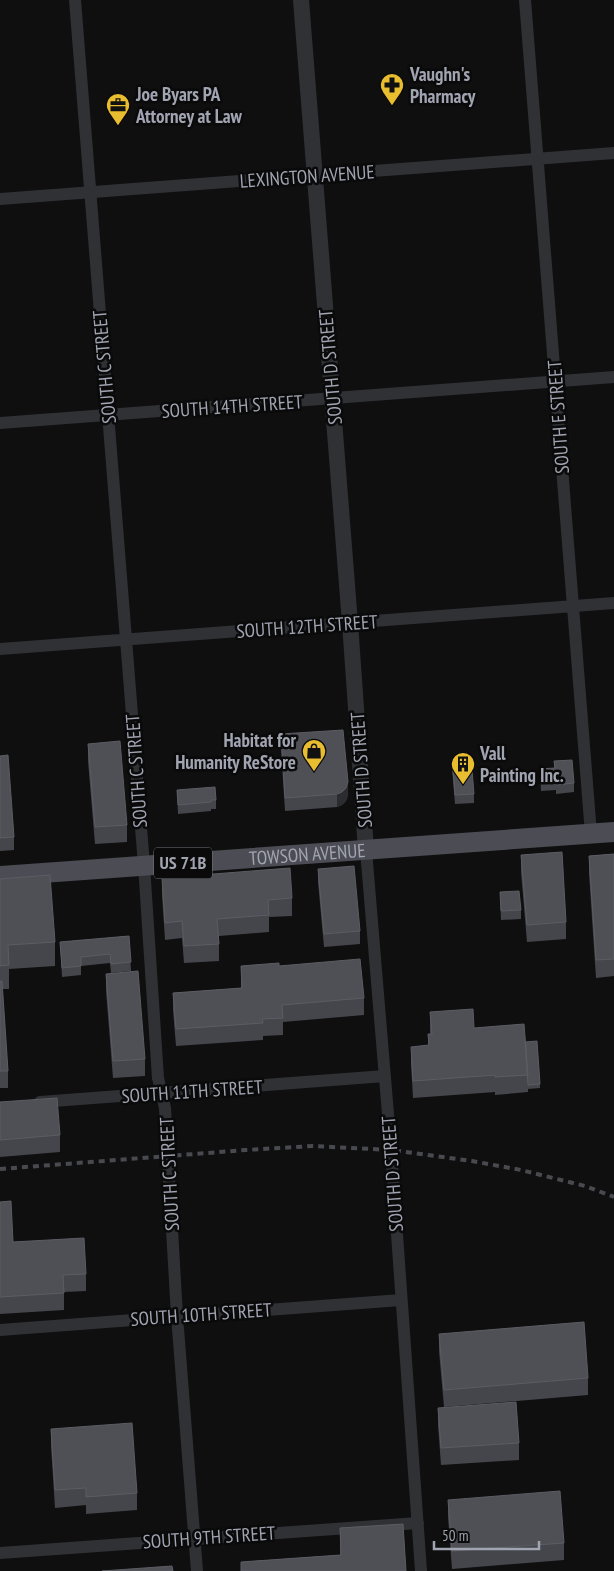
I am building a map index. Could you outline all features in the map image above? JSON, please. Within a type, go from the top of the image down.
[{"type":"main road","name":"TOWSON AVENUE","points":[[0,876],[614,832]]},
{"type":"street","name":"SOUTH C STREET","points":[[75,0],[144,865],[158,1078],[165,1108],[177,1316],[197,1571]]},
{"type":"street","name":"SOUTH D STREET","points":[[301,0],[421,1571]]},
{"type":"street","name":"SOUTH E STREET","points":[[525,0],[591,834]]},
{"type":"street","name":"LEXINGTON AVENUE","points":[[0,199],[614,153]]},
{"type":"street","name":"SOUTH 14TH STREET","points":[[0,423],[614,377]]},
{"type":"street","name":"SOUTH 12TH STREET","points":[[0,649],[614,602]]},
{"type":"street","name":"SOUTH 11TH STREET","points":[[29,1103],[384,1076]]},
{"type":"street","name":"SOUTH 10TH STREET","points":[[0,1330],[401,1300]]},
{"type":"street","name":"SOUTH 9TH STREET","points":[[0,1553],[418,1523]]},
{"type":"building","name":"Habitat for Humanity ReStore","points":[[343,730],[348,782],[346,788],[337,794],[285,798],[281,734]]},
{"type":"building","points":[[120,741],[127,825],[95,827],[88,744]]},
{"type":"building","points":[[8,755],[14,837],[0,838],[0,756]]},
{"type":"building","name":"Vall Painting Inc.","points":[[471,758],[474,794],[455,795],[452,759]]},
{"type":"building","points":[[572,760],[574,783],[556,785],[556,781],[541,783],[540,769],[555,768],[554,761]]},
{"type":"building","points":[[215,787],[216,800],[178,805],[177,790]]},
{"type":"building","points":[[562,852],[566,922],[527,925],[521,855]]},
{"type":"building","points":[[614,854],[614,959],[596,960],[589,856]]},
{"type":"building","points":[[354,866],[360,931],[324,934],[318,869]]},
{"type":"building","points":[[290,868],[292,898],[268,900],[269,915],[217,919],[219,944],[184,946],[182,921],[165,923],[162,878]]},
{"type":"building","points":[[50,875],[55,942],[8,945],[9,965],[0,966],[0,879]]},
{"type":"building","points":[[519,891],[521,910],[501,911],[500,892]]},
{"type":"building","points":[[129,936],[131,962],[111,964],[110,954],[81,957],[81,966],[62,968],[60,942]]},
{"type":"building","points":[[360,959],[364,998],[282,1005],[283,1018],[262,1019],[263,1023],[176,1029],[173,993],[242,988],[241,966],[279,963],[279,966]]},
{"type":"building","points":[[138,971],[145,1059],[113,1061],[106,974]]},
{"type":"building","points":[[0,981],[2,981],[8,1071],[0,1071]]},
{"type":"building","points":[[473,1009],[474,1028],[524,1024],[528,1075],[495,1077],[495,1075],[413,1081],[411,1047],[429,1045],[428,1034],[432,1034],[430,1012]]},
{"type":"building","points":[[537,1041],[540,1084],[528,1085],[525,1042]]},
{"type":"building","points":[[57,1098],[60,1135],[0,1140],[0,1102]]},
{"type":"building","points":[[11,1201],[13,1242],[84,1238],[86,1274],[63,1275],[64,1293],[0,1297],[0,1202]]},
{"type":"building","points":[[584,1322],[588,1378],[444,1390],[439,1334]]},
{"type":"building","points":[[516,1402],[519,1443],[441,1448],[438,1408]]},
{"type":"building","points":[[132,1423],[137,1493],[86,1497],[86,1488],[55,1490],[51,1429]]},
{"type":"building","points":[[560,1491],[564,1543],[452,1551],[448,1500]]},
{"type":"building","points":[[403,1524],[406,1571],[241,1571],[241,1562],[341,1555],[340,1528]]},
{"type":"building","points":[[172,1566],[173,1571],[102,1571]]},
{"type":"railway","points":[[0,1169],[313,1146],[391,1150],[472,1161],[521,1170],[585,1186],[614,1197]]},
{"type":"place","name":"Vaughn's Pharmacy","points":[[392,106]]},
{"type":"place","name":"Joe Byars PA Attorney at Law","points":[[118,126]]},
{"type":"place","name":"Habitat for Humanity ReStore","points":[[314,772]]},
{"type":"place","name":"Vall Painting Inc.","points":[[463,785]]}]
